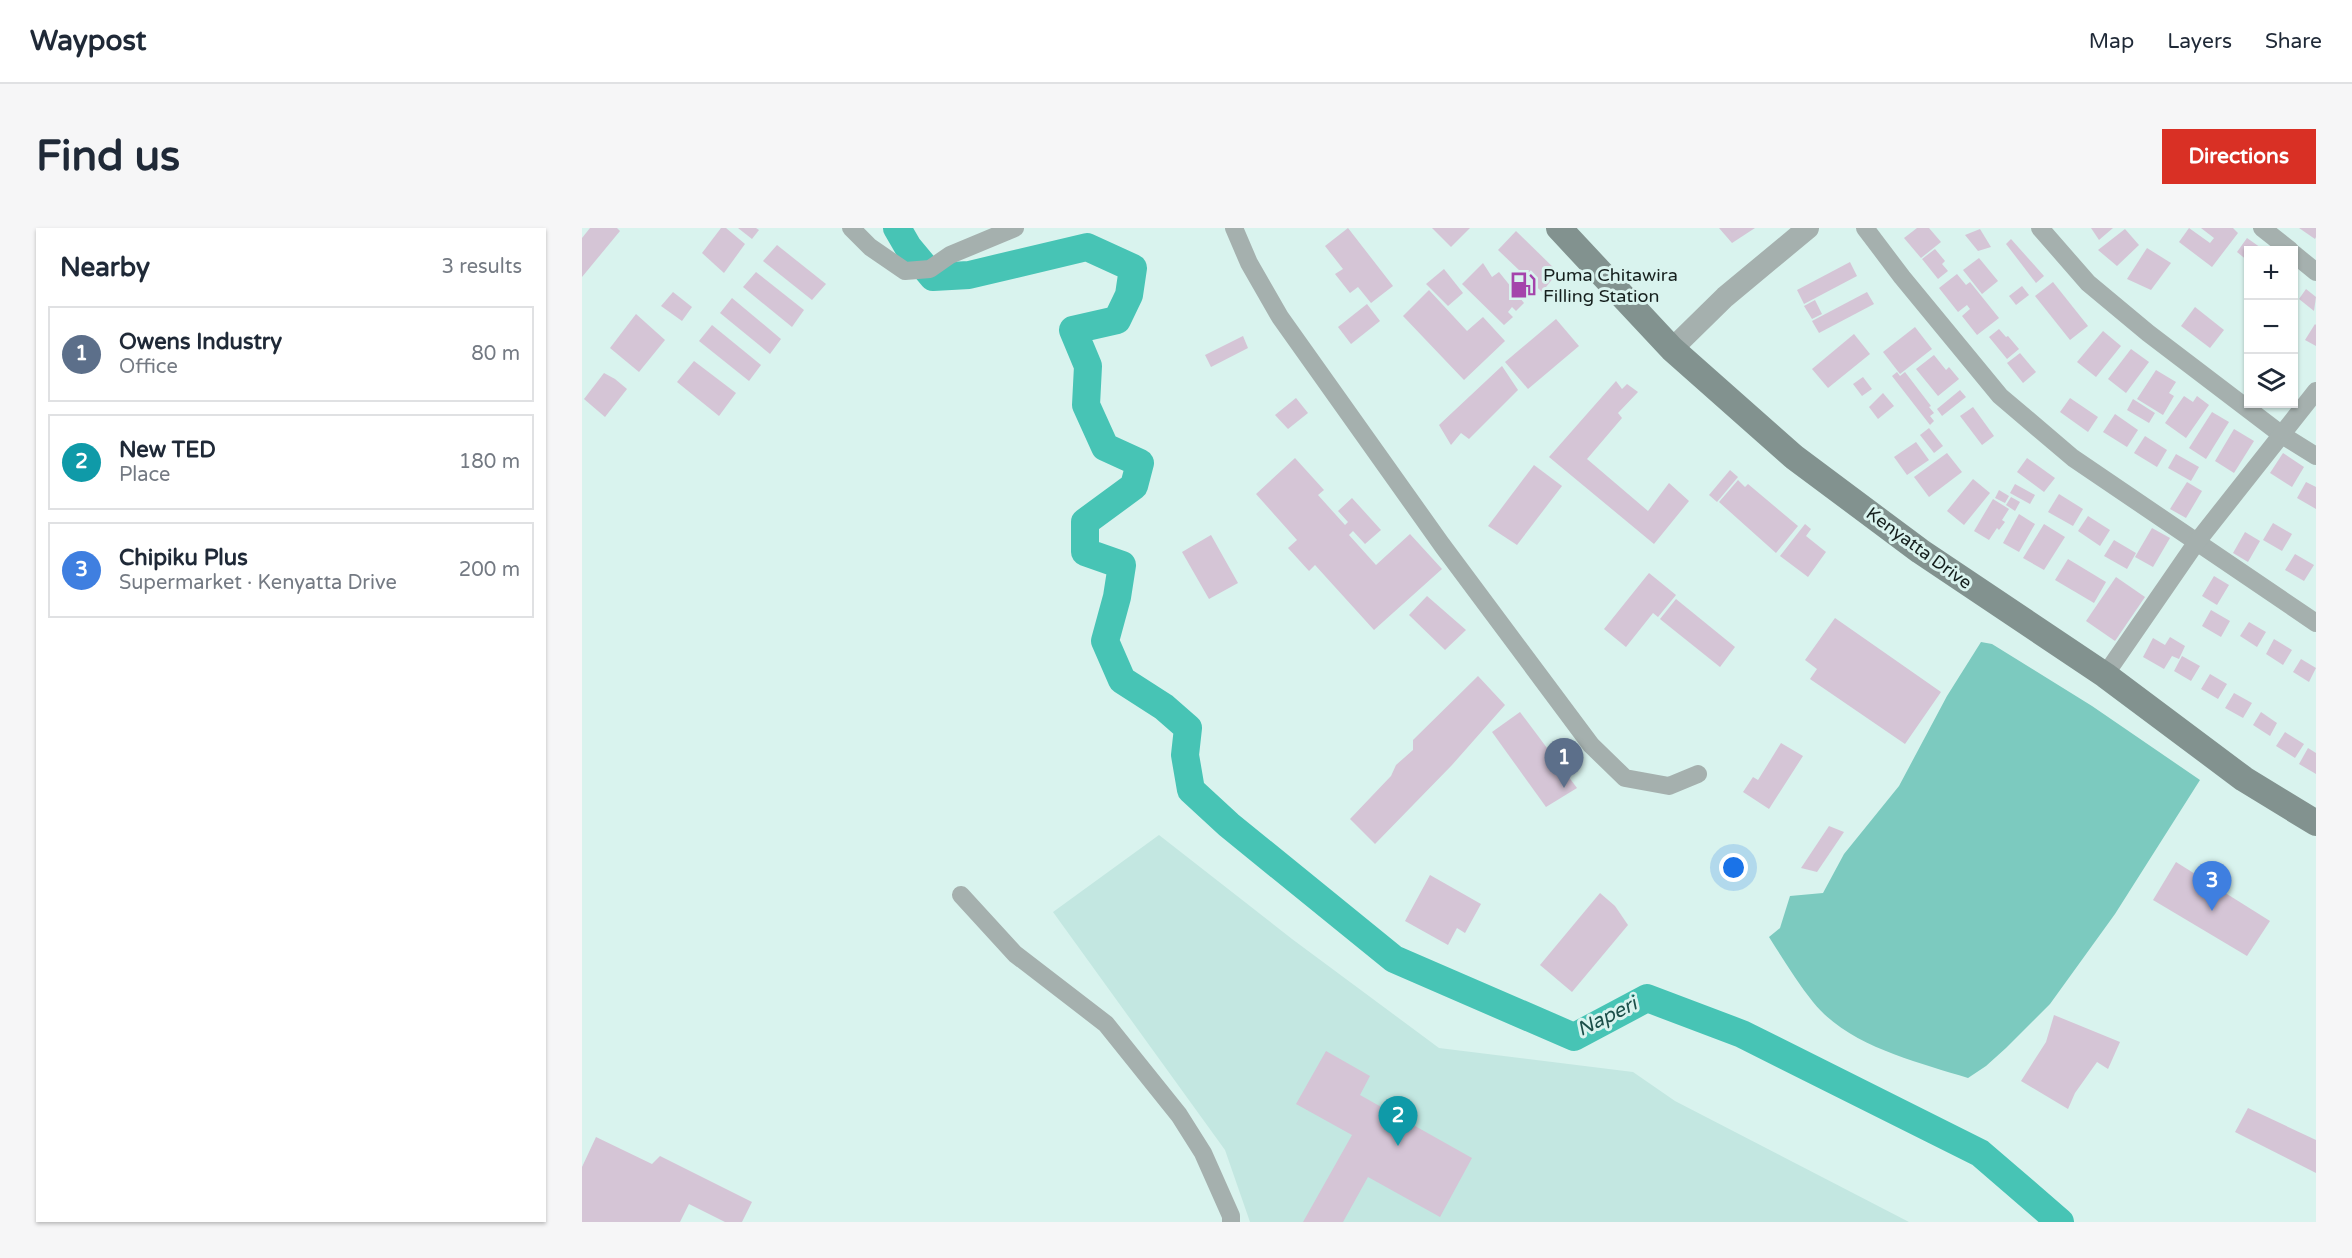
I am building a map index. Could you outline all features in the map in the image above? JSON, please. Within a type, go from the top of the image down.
[{"type":"main road","name":"Kenyatta Drive","points":[[1559,228],[1672,349],[1794,457],[1930,557],[2105,675],[2244,779],[2316,822]]},
{"type":"street","points":[[851,228],[870,247],[905,271],[930,269],[950,255],[1015,228]]},
{"type":"street","points":[[1234,228],[1249,263],[1280,317],[1442,545],[1591,745],[1625,778],[1669,786],[1698,774]]},
{"type":"street","points":[[1672,349],[1725,297],[1808,228]]},
{"type":"street","points":[[1865,228],[1902,278],[2000,396],[2073,458],[2316,623]]},
{"type":"street","points":[[2040,228],[2088,283],[2148,333],[2282,435],[2316,456]]},
{"type":"street","points":[[2262,228],[2285,246]]},
{"type":"street","points":[[2298,257],[2316,272]]},
{"type":"street","points":[[2105,675],[2196,543],[2316,390]]},
{"type":"street","points":[[961,895],[1015,954],[1106,1024],[1179,1115],[1203,1153],[1231,1216],[1231,1222]]},
{"type":"shaded area","points":[[1981,642],[1992,644],[2092,706],[2200,780],[2115,914],[2050,1004],[2006,1048],[1968,1078],[1906,1059],[1845,1030],[1813,1002],[1769,937],[1780,928],[1790,896],[1823,893],[1844,854],[1899,786],[1947,696]]},
{"type":"shaded area","points":[[1159,835],[1292,939],[1439,1048],[1633,1072],[1675,1101],[1909,1222],[1250,1222],[1225,1150],[1053,912]]},
{"type":"building","points":[[590,228],[617,228],[620,231],[582,277],[582,238]]},
{"type":"building","points":[[721,228],[726,228],[745,244],[724,273],[702,253]]},
{"type":"building","points":[[738,228],[756,228],[759,230],[752,239]]},
{"type":"building","points":[[1348,228],[1393,286],[1371,303],[1358,287],[1350,293],[1335,274],[1343,269],[1325,246]]},
{"type":"building","points":[[1432,228],[1470,228],[1451,247]]},
{"type":"building","points":[[1719,228],[1755,228],[1732,243]]},
{"type":"building","points":[[1917,228],[1929,228],[1941,242],[1921,258],[1904,238]]},
{"type":"building","points":[[2091,228],[2113,228],[2099,240]]},
{"type":"building","points":[[2189,228],[2210,243],[2214,238],[2201,228],[2233,228],[2238,233],[2212,267],[2179,242]]},
{"type":"building","points":[[2299,228],[2316,228],[2315,239]]},
{"type":"building","points":[[1980,229],[1991,247],[1978,251],[1965,235]]},
{"type":"building","points":[[2125,229],[2139,245],[2117,266],[2098,250]]},
{"type":"building","points":[[1516,231],[1558,272],[1542,292],[1498,250]]},
{"type":"building","points":[[2247,238],[2258,246],[2244,246],[2244,258],[2237,252]]},
{"type":"building","points":[[2011,239],[2044,276],[2036,283],[2006,244]]},
{"type":"building","points":[[777,245],[826,284],[812,300],[763,261]]},
{"type":"building","points":[[2147,248],[2171,263],[2151,290],[2127,279]]},
{"type":"building","points":[[1935,249],[1945,261],[1942,264],[1948,271],[1938,279],[1922,259]]},
{"type":"building","points":[[1979,258],[1998,281],[1982,294],[1963,270]]},
{"type":"building","points":[[1850,262],[1857,276],[1804,304],[1797,290]]},
{"type":"building","points":[[1483,263],[1492,277],[1499,272],[1524,303],[1516,311],[1512,307],[1508,312],[1513,317],[1504,325],[1462,284]]},
{"type":"building","points":[[1444,269],[1463,293],[1448,306],[1426,284]]},
{"type":"building","points":[[756,272],[804,310],[792,327],[743,287]]},
{"type":"building","points":[[1957,274],[1966,285],[1970,282],[1999,318],[1977,335],[1962,316],[1970,309],[1967,305],[1958,312],[1939,288]]},
{"type":"building","points":[[2053,282],[2088,326],[2070,340],[2035,296]]},
{"type":"building","points":[[2022,286],[2029,295],[2016,305],[2009,296]]},
{"type":"building","points":[[2306,289],[2316,297],[2314,311],[2299,299]]},
{"type":"building","points":[[1429,290],[1467,331],[1483,317],[1505,341],[1464,380],[1403,316]]},
{"type":"building","points":[[673,292],[692,307],[682,321],[661,306]]},
{"type":"building","points":[[1867,292],[1874,304],[1819,333],[1812,321]]},
{"type":"building","points":[[732,298],[781,339],[770,354],[720,313]]},
{"type":"building","points":[[1815,300],[1822,314],[1812,319],[1804,306]]},
{"type":"building","points":[[1367,304],[1380,321],[1351,344],[1338,327]]},
{"type":"building","points":[[2195,307],[2224,330],[2210,348],[2181,326]]},
{"type":"building","points":[[636,314],[665,340],[639,372],[610,348]]},
{"type":"building","points":[[1556,319],[1579,346],[1528,389],[1505,362]]},
{"type":"building","points":[[712,325],[761,365],[749,381],[699,341]]},
{"type":"building","points":[[2316,325],[2316,346],[2305,340]]},
{"type":"building","points":[[1915,327],[1932,349],[1900,374],[1883,352]]},
{"type":"building","points":[[1999,329],[2019,349],[2007,359],[1989,337]]},
{"type":"building","points":[[2103,331],[2121,346],[2096,377],[2077,362]]},
{"type":"building","points":[[1854,334],[1870,354],[1828,388],[1812,369]]},
{"type":"building","points":[[1243,336],[1248,348],[1211,367],[1205,355]]},
{"type":"building","points":[[2131,349],[2149,362],[2126,393],[2108,379]]},
{"type":"building","points":[[2020,353],[2036,372],[2023,383],[2007,363]]},
{"type":"building","points":[[1934,355],[1946,370],[1949,367],[1959,379],[1938,396],[1916,369]]},
{"type":"building","points":[[694,361],[736,393],[719,416],[677,382]]},
{"type":"building","points":[[1502,366],[1518,390],[1469,439],[1461,433],[1451,445],[1439,425]]},
{"type":"building","points":[[2156,370],[2176,382],[2169,393],[2174,396],[2163,415],[2137,399]]},
{"type":"building","points":[[1897,372],[1900,376],[1905,372],[1931,406],[1929,407],[1934,413],[1930,416],[1934,421],[1930,425],[1892,376]]},
{"type":"building","points":[[604,373],[627,389],[605,417],[584,399]]},
{"type":"building","points":[[1863,377],[1872,389],[1862,396],[1853,384]]},
{"type":"building","points":[[1616,381],[1622,389],[1627,384],[1638,392],[1618,413],[1622,418],[1587,459],[1648,511],[1669,483],[1689,501],[1654,544],[1549,457]]},
{"type":"building","points":[[1960,390],[1966,397],[1942,416],[1937,409]]},
{"type":"building","points":[[1883,393],[1894,406],[1878,419],[1869,407]]},
{"type":"building","points":[[2184,396],[2193,402],[2197,396],[2209,405],[2186,438],[2165,423]]},
{"type":"building","points":[[1296,398],[1308,413],[1288,429],[1275,415]]},
{"type":"building","points":[[2070,398],[2098,417],[2088,432],[2060,412]]},
{"type":"building","points":[[2133,399],[2155,413],[2149,423],[2127,410]]},
{"type":"building","points":[[1973,407],[1994,436],[1982,445],[1960,416]]},
{"type":"building","points":[[2212,412],[2229,422],[2206,459],[2189,448]]},
{"type":"building","points":[[2115,414],[2138,430],[2127,447],[2103,432]]},
{"type":"building","points":[[1929,428],[1943,446],[1934,453],[1920,435]]},
{"type":"building","points":[[2234,429],[2254,441],[2234,473],[2215,461]]},
{"type":"building","points":[[2145,436],[2167,450],[2157,467],[2134,453]]},
{"type":"building","points":[[1916,442],[1929,460],[1907,475],[1894,457]]},
{"type":"building","points":[[1947,453],[1962,472],[1929,497],[1914,477]]},
{"type":"building","points":[[2283,453],[2304,467],[2292,487],[2270,473]]},
{"type":"building","points":[[2176,454],[2199,467],[2191,481],[2168,468]]},
{"type":"building","points":[[1295,458],[1324,490],[1318,495],[1345,525],[1348,522],[1338,511],[1352,498],[1381,530],[1365,544],[1353,531],[1349,535],[1376,565],[1410,534],[1442,569],[1374,630],[1315,565],[1309,571],[1288,548],[1297,540],[1256,494]]},
{"type":"building","points":[[2027,458],[2055,478],[2044,492],[2017,472]]},
{"type":"building","points":[[1534,465],[1562,486],[1517,545],[1488,526]]},
{"type":"building","points":[[1730,470],[1738,477],[1717,502],[1709,495]]},
{"type":"building","points":[[1973,479],[1990,493],[1964,525],[1947,511]]},
{"type":"building","points":[[1738,480],[1745,487],[1748,484],[1798,526],[1776,553],[1719,502]]},
{"type":"building","points":[[2187,482],[2202,491],[2186,518],[2170,509]]},
{"type":"building","points":[[2306,482],[2316,487],[2316,509],[2297,498]]},
{"type":"building","points":[[2015,484],[2035,495],[2030,504],[2010,493]]},
{"type":"building","points":[[1999,490],[2009,496],[2005,503],[1995,498]]},
{"type":"building","points":[[2059,494],[2083,509],[2073,526],[2048,512]]},
{"type":"building","points":[[2011,497],[2020,502],[2015,511],[2006,505]]},
{"type":"building","points":[[1993,499],[2009,509],[2002,520],[2005,522],[1999,530],[1997,528],[1989,540],[1974,531]]},
{"type":"building","points":[[2019,514],[2035,524],[2019,552],[2003,543]]},
{"type":"building","points":[[2088,516],[2110,530],[2100,546],[2078,531]]},
{"type":"building","points":[[2273,523],[2292,534],[2282,551],[2263,540]]},
{"type":"building","points":[[1805,524],[1811,529],[1806,536],[1826,552],[1808,577],[1780,556]]},
{"type":"building","points":[[2044,524],[2065,537],[2044,570],[2023,558]]},
{"type":"building","points":[[2152,528],[2170,538],[2153,567],[2135,557]]},
{"type":"building","points":[[2245,532],[2260,541],[2248,562],[2233,553]]},
{"type":"building","points":[[1211,535],[1238,583],[1209,599],[1182,552]]},
{"type":"building","points":[[2114,540],[2136,553],[2127,569],[2104,556]]},
{"type":"building","points":[[2295,554],[2314,565],[2304,581],[2285,570]]},
{"type":"building","points":[[2068,559],[2106,582],[2094,603],[2055,580]]},
{"type":"building","points":[[1649,573],[1676,595],[1658,617],[1653,613],[1626,647],[1604,629]]},
{"type":"building","points":[[2214,576],[2229,585],[2217,605],[2202,596]]},
{"type":"building","points":[[2116,577],[2145,597],[2115,641],[2086,621]]},
{"type":"building","points":[[1427,596],[1466,630],[1445,650],[1409,615]]},
{"type":"building","points":[[1676,599],[1735,647],[1720,667],[1660,619]]},
{"type":"building","points":[[2211,610],[2230,621],[2221,637],[2202,626]]},
{"type":"building","points":[[1835,618],[1941,692],[1905,744],[1810,679],[1817,669],[1805,660]]},
{"type":"building","points":[[2249,622],[2266,632],[2257,647],[2240,636]]},
{"type":"building","points":[[2170,637],[2185,646],[2179,659],[2172,656],[2164,669],[2143,657],[2153,638],[2165,645]]},
{"type":"building","points":[[2274,639],[2292,650],[2283,665],[2266,654]]},
{"type":"building","points":[[2182,656],[2200,666],[2191,681],[2174,671]]},
{"type":"building","points":[[2301,659],[2316,668],[2309,682],[2293,672]]},
{"type":"building","points":[[2210,674],[2227,684],[2218,699],[2201,689]]},
{"type":"building","points":[[1478,676],[1505,705],[1452,765],[1375,844],[1350,819],[1391,776],[1396,765],[1413,750],[1413,740]]},
{"type":"building","points":[[2234,693],[2252,703],[2243,718],[2225,708]]},
{"type":"building","points":[[1520,712],[1577,788],[1546,807],[1492,732]]},
{"type":"building","points":[[2261,712],[2277,723],[2270,736],[2253,725]]},
{"type":"building","points":[[2285,732],[2304,744],[2295,758],[2276,746]]},
{"type":"building","points":[[1781,743],[1803,756],[1769,809],[1743,792],[1753,777],[1758,780]]},
{"type":"building","points":[[2308,748],[2316,753],[2316,774],[2299,764]]},
{"type":"building","points":[[1829,826],[1844,832],[1817,872],[1801,868]]},
{"type":"building","points":[[2176,862],[2270,921],[2247,956],[2153,900]]},
{"type":"building","points":[[1430,875],[1481,904],[1465,933],[1457,928],[1448,945],[1405,921]]},
{"type":"building","points":[[1600,893],[1615,906],[1628,925],[1572,992],[1540,965]]},
{"type":"building","points":[[2054,1015],[2120,1042],[2108,1069],[2097,1062],[2075,1093],[2068,1109],[2021,1081],[2046,1042]]},
{"type":"building","points":[[1326,1051],[1370,1076],[1360,1095],[1472,1158],[1440,1217],[1368,1177],[1343,1222],[1303,1222],[1352,1135],[1296,1104]]},
{"type":"building","points":[[2248,1108],[2316,1140],[2316,1173],[2235,1132]]},
{"type":"building","points":[[596,1137],[652,1164],[660,1156],[752,1202],[742,1222],[725,1222],[689,1204],[680,1222],[582,1222],[582,1167]]},
{"type":"waterway","name":"Naperi","points":[[897,228],[908,247],[933,277],[969,275],[1087,247],[1133,268],[1129,295],[1117,320],[1073,330],[1088,366],[1086,405],[1105,447],[1140,463],[1134,486],[1085,522],[1085,552],[1122,565],[1117,597],[1105,641],[1122,680],[1164,707],[1188,728],[1185,755],[1191,790],[1229,825],[1394,959],[1574,1037],[1647,998],[1742,1034],[1980,1153],[2060,1222]]},
{"type":"place","name":"Puma Chitawira Filling Station","points":[[1523,285]]},
{"type":"place","name":"Owens Industry","points":[[1564,788]]},
{"type":"place","name":"Chipiku Plus","points":[[2212,911]]},
{"type":"place","name":"New TED","points":[[1398,1146]]}]
